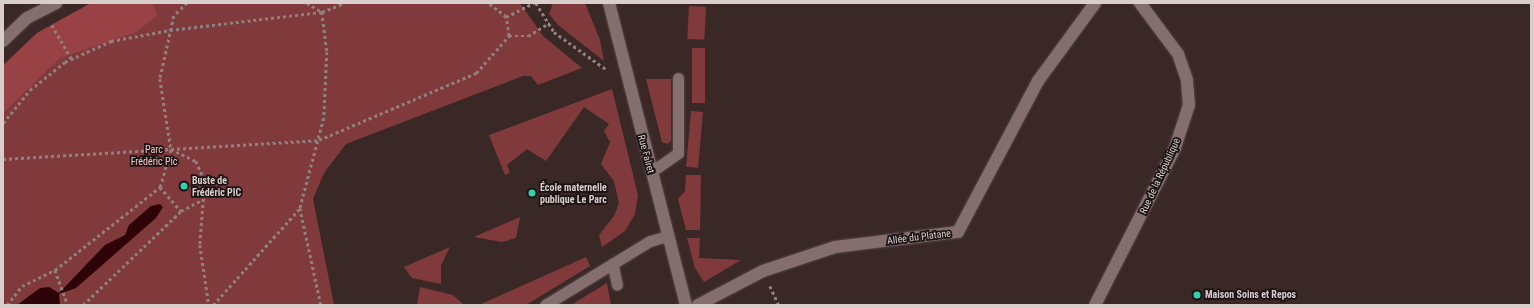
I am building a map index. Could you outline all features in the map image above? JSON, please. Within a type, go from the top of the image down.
[{"type":"street","name":"Rue Falret","points":[[609,3],[627,81],[686,305]]},
{"type":"street","name":"Allée du Platane","points":[[698,305],[763,271],[835,247],[958,232],[1038,81],[1095,3]]},
{"type":"street","name":"Rue de la République","points":[[1095,305],[1175,148],[1189,105],[1187,80],[1178,54],[1140,3]]},
{"type":"street","points":[[3,41],[27,18],[52,5]]},
{"type":"lane","points":[[651,172],[678,153],[678,78]]},
{"type":"lane","points":[[545,305],[613,266],[650,241],[668,236]]},
{"type":"lane","points":[[613,266],[618,285]]},
{"type":"path","points":[[7,305],[22,286],[56,270],[160,187],[171,149],[160,79],[174,16],[187,3]]},
{"type":"path","points":[[307,3],[322,12]]},
{"type":"path","points":[[3,123],[30,90],[72,59],[111,41],[170,30],[322,12],[344,3]]},
{"type":"path","points":[[3,159],[319,140],[476,73],[508,36],[506,17],[489,3]]},
{"type":"path","points":[[506,17],[535,3],[554,32],[598,65],[627,81]]},
{"type":"path","points":[[52,5],[52,25],[72,59]]},
{"type":"path","points":[[214,305],[300,208],[319,140],[327,98],[322,12]]},
{"type":"path","points":[[508,36],[528,36],[549,23]]},
{"type":"path","points":[[171,149],[196,161],[205,181],[202,200],[200,245],[209,305]]},
{"type":"path","points":[[160,187],[180,211]]},
{"type":"path","points":[[83,305],[180,211],[202,200]]},
{"type":"path","points":[[300,208],[320,305]]},
{"type":"path","points":[[56,270],[68,305]]},
{"type":"green space","name":"Parc Frédéric Pic","points":[[91,3],[520,3],[543,36],[582,68],[538,85],[531,76],[523,76],[346,144],[324,173],[313,199],[334,305],[3,305],[3,65],[37,33]]},
{"type":"green space","points":[[553,3],[585,3],[600,40],[604,61],[558,25],[549,14]]},
{"type":"green space","points":[[689,6],[706,7],[704,40],[687,39]]},
{"type":"green space","points":[[692,48],[705,48],[705,103],[692,103]]},
{"type":"green space","points":[[646,79],[671,79],[671,141],[667,144],[662,142]]},
{"type":"green space","points":[[612,89],[638,195],[635,214],[625,231],[602,247],[599,235],[614,216],[619,203],[614,181],[601,164],[610,142],[604,131],[609,124],[584,107],[546,161],[527,149],[507,165],[510,173],[505,175],[489,135]]},
{"type":"green space","points":[[691,111],[703,112],[698,168],[686,167]]},
{"type":"green space","points":[[686,175],[701,175],[700,230],[686,230],[678,199],[685,191]]},
{"type":"green space","points":[[520,217],[516,238],[502,242],[474,237]]},
{"type":"green space","points":[[687,238],[700,238],[699,258],[741,260],[704,282],[695,268]]},
{"type":"green space","points":[[450,247],[441,265],[441,284],[412,278],[404,267]]},
{"type":"green space","points":[[586,257],[590,266],[526,305],[479,305]]},
{"type":"green space","points":[[607,283],[611,305],[571,305]]},
{"type":"green space","points":[[420,287],[453,295],[464,305],[417,305]]},
{"type":"shaded area","points":[[91,3],[153,3],[157,16],[136,32],[60,58],[3,113],[3,66],[37,33]]},
{"type":"shaded area","points":[[160,204],[163,207],[156,218],[76,288],[59,294],[60,305],[17,305],[40,288],[49,287],[59,293],[105,245],[125,235],[129,225],[151,206]]},
{"type":"place","name":"Buste de Frédéric PIC","points":[[184,186]]},
{"type":"place","name":"École maternelle publique Le Parc","points":[[532,193]]},
{"type":"place","name":"Maison Soins et Repos","points":[[1197,295]]}]
